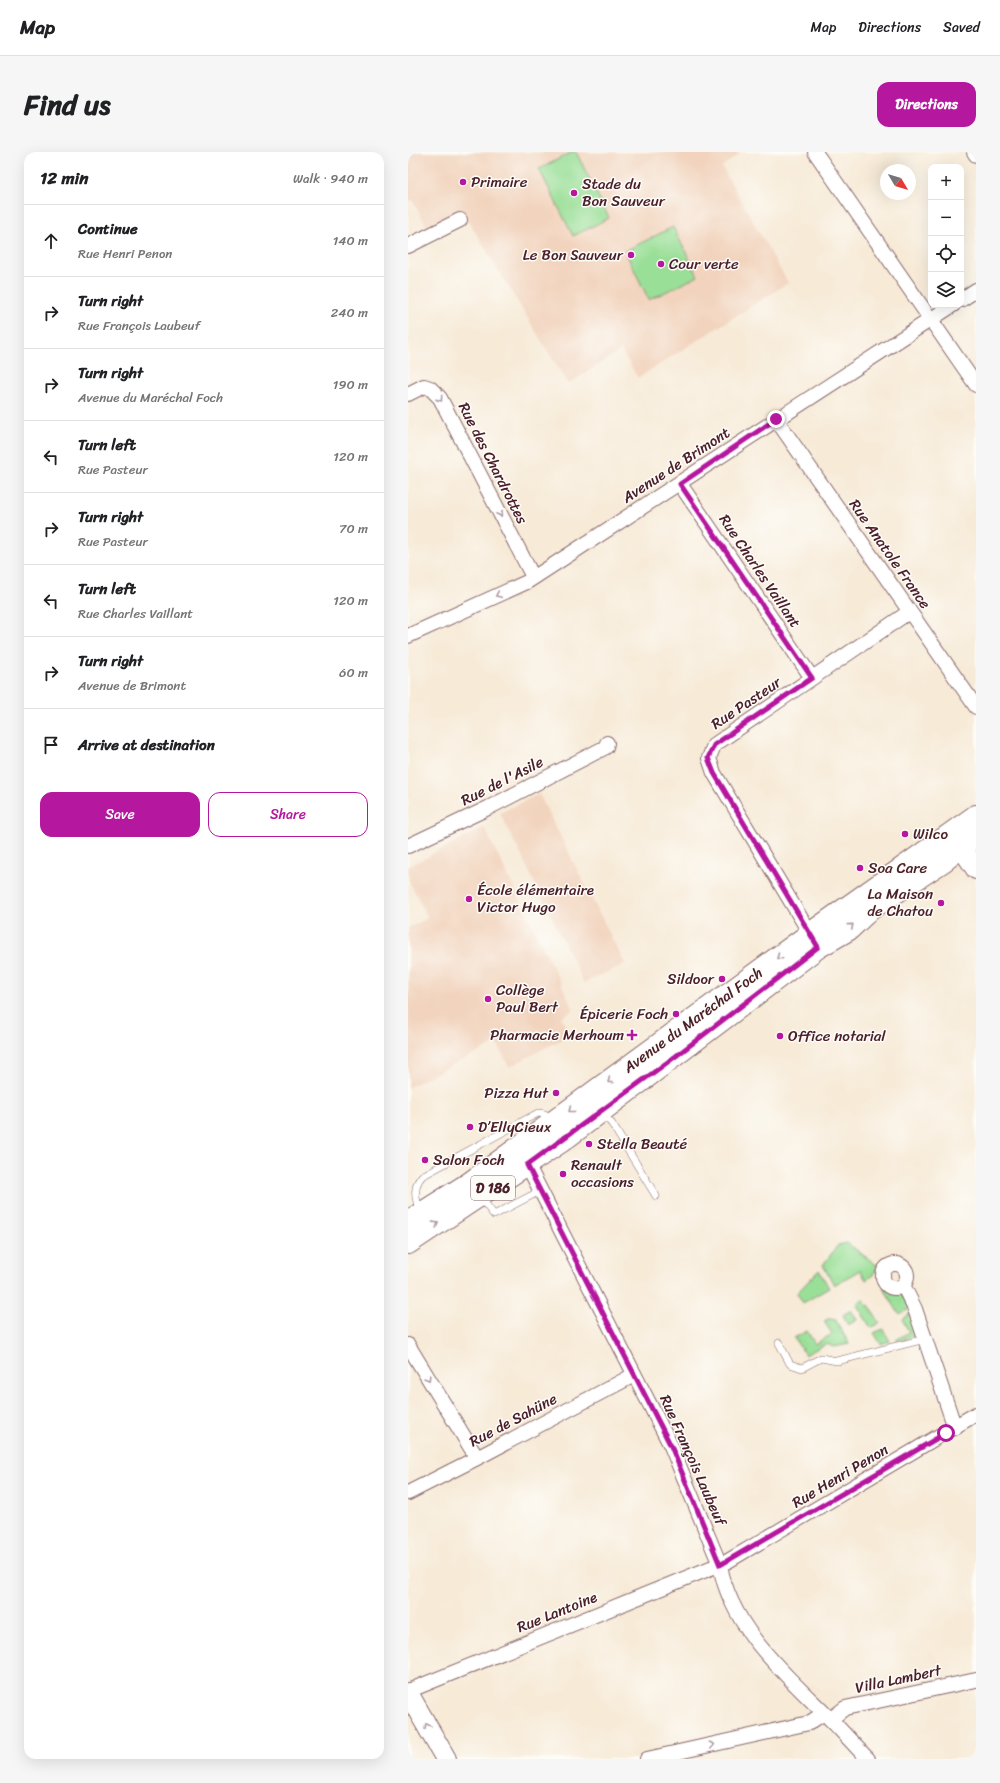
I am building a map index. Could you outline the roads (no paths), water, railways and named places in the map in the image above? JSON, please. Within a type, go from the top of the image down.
[{"type":"main road","name":"Avenue du Maréchal Foch","points":[[408,1243],[475,1190],[522,1157],[554,1124],[594,1104],[814,940],[963,838],[976,816]]},
{"type":"main road","name":"D 186","points":[[963,838],[976,822]]},
{"type":"main road","name":"Avenue du Maréchal Foch","points":[[522,1157],[563,1140],[594,1104]]},
{"type":"main road","name":"Avenue du Maréchal Foch","points":[[415,1217],[475,1190]]},
{"type":"street","points":[[815,152],[976,385]]},
{"type":"street","points":[[408,246],[460,220]]},
{"type":"street","points":[[964,298],[976,290]]},
{"type":"street","name":"Avenue de Brimont","points":[[408,636],[533,577],[680,484],[776,419],[948,308]]},
{"type":"street","name":"Rue des Chardrottes","points":[[408,394],[424,386],[430,388],[440,398],[533,577]]},
{"type":"street","name":"Rue Anatole France","points":[[776,419],[976,708]]},
{"type":"street","name":"Rue Charles Vaillant","points":[[680,484],[812,678]]},
{"type":"street","name":"Rue Pasteur","points":[[814,940],[714,773],[708,758],[714,745],[910,612]]},
{"type":"street","name":"Rue de l'Asile","points":[[408,846],[503,801],[606,747],[607,743]]},
{"type":"street","points":[[963,838],[976,870]]},
{"type":"street","name":"Rue François Laubeuf","points":[[522,1157],[671,1446],[720,1565],[722,1578],[747,1630],[777,1664],[868,1759]]},
{"type":"street","points":[[903,1284],[915,1309],[955,1428]]},
{"type":"street","points":[[408,1344],[476,1458]]},
{"type":"street","name":"Rue de Sahüne","points":[[408,1493],[634,1375]]},
{"type":"street","name":"Rue Henri Penon","points":[[720,1565],[955,1428],[976,1414]]},
{"type":"street","name":"Rue Lantoine","points":[[408,1692],[720,1565]]},
{"type":"street","name":"Villa Lambert","points":[[647,1759],[809,1723],[845,1708],[976,1680]]},
{"type":"street","points":[[408,1692],[446,1759]]},
{"type":"lane","points":[[594,1104],[612,1124],[656,1196]]},
{"type":"lane","points":[[415,1217],[416,1187],[418,1180],[422,1176],[538,1113],[545,1114],[554,1124]]},
{"type":"lane","points":[[475,1190],[494,1215],[540,1191]]},
{"type":"lane","points":[[779,1343],[790,1364],[802,1368],[821,1358],[836,1361],[924,1339]]},
{"type":"place","name":"Primaire","points":[[463,182]]},
{"type":"place","name":"Stade du Bon Sauveur","points":[[574,193]]},
{"type":"place","name":"Le Bon Sauveur","points":[[631,255]]},
{"type":"place","name":"Cour verte","points":[[661,264]]},
{"type":"place","name":"Wilco","points":[[905,834]]},
{"type":"place","name":"Soa Care","points":[[860,868]]},
{"type":"place","name":"École élémentaire Victor Hugo","points":[[469,899]]},
{"type":"place","name":"La Maison de Chatou","points":[[941,903]]},
{"type":"place","name":"Sildoor","points":[[722,979]]},
{"type":"place","name":"Collège Paul Bert","points":[[488,999]]},
{"type":"place","name":"Épicerie Foch","points":[[676,1014]]},
{"type":"place","name":"Pharmacie Merhoum","points":[[632,1035]]},
{"type":"place","name":"Office notarial","points":[[780,1036]]},
{"type":"place","name":"Pizza Hut","points":[[556,1093]]},
{"type":"place","name":"D’EllyCieux","points":[[470,1127]]},
{"type":"place","name":"Stella Beauté","points":[[589,1144]]},
{"type":"place","name":"Salon Foch","points":[[425,1160]]},
{"type":"place","name":"Renault occasions","points":[[563,1174]]}]
